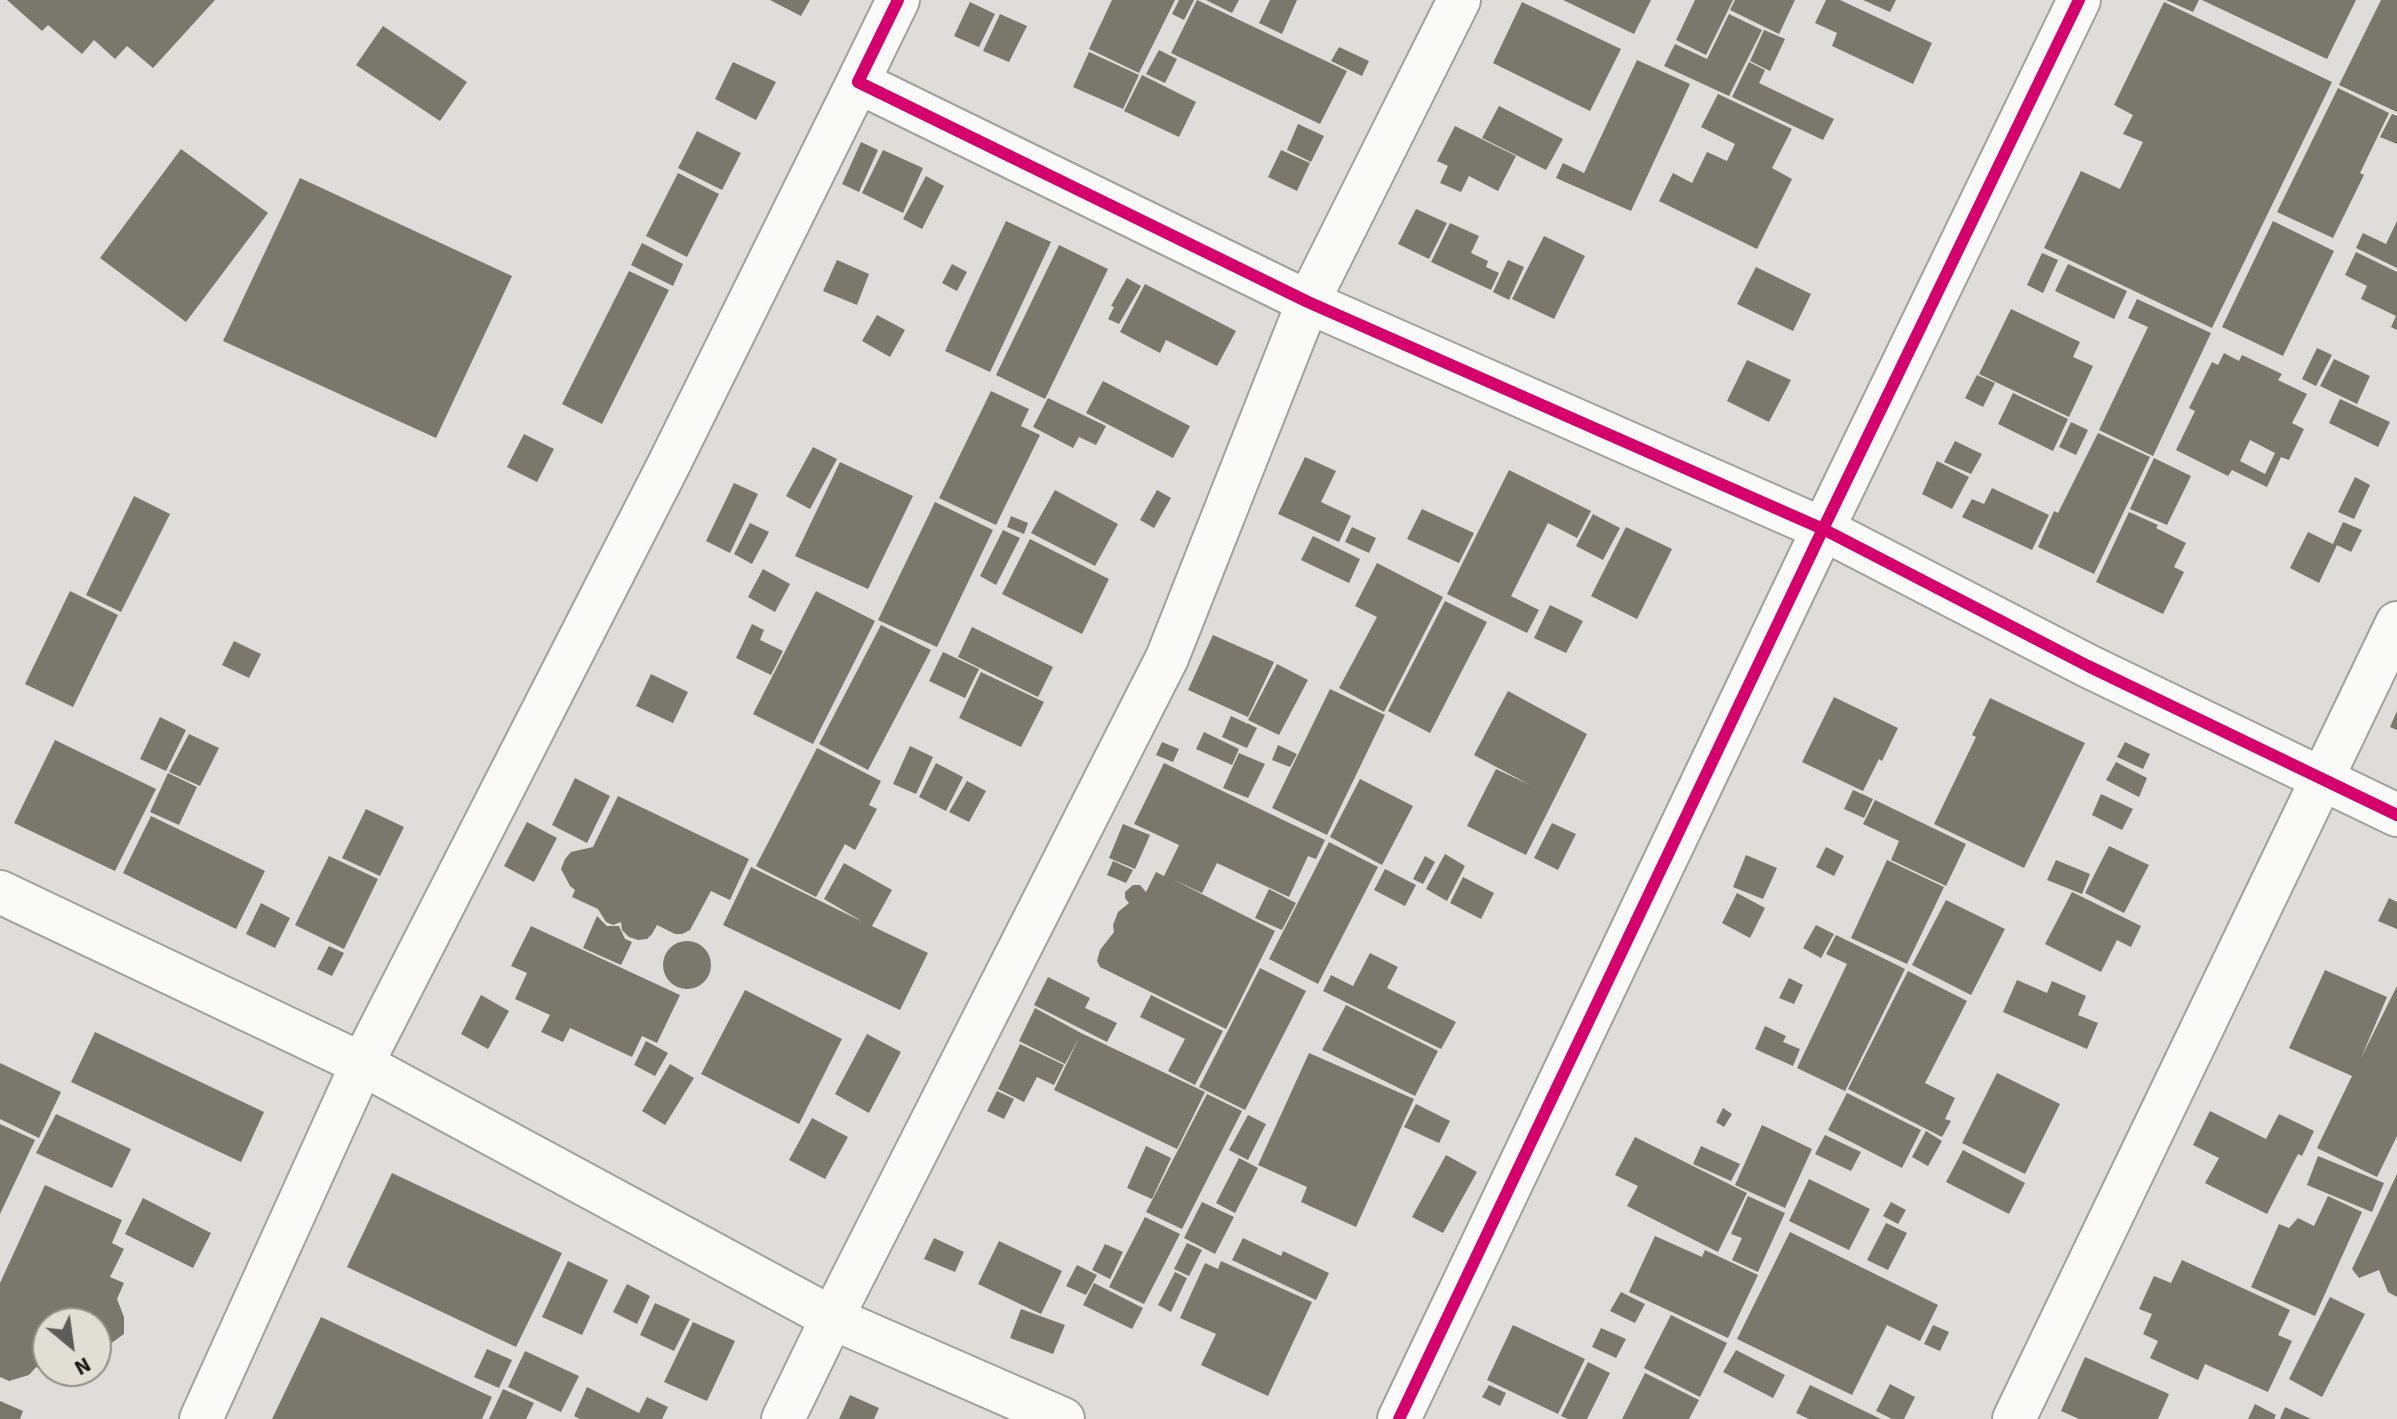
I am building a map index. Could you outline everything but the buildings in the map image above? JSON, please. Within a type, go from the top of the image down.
[{"type":"street","points":[[201,1419],[362,1064],[668,466],[898,0]]},
{"type":"street","points":[[783,1419],[1167,658],[1308,302],[1459,0]]},
{"type":"street","points":[[1399,1419],[2079,0]]},
{"type":"street","points":[[858,82],[1308,302],[1823,529],[2088,666],[2397,815]]},
{"type":"street","points":[[2014,1419],[2397,623]]},
{"type":"street","points":[[0,892],[362,1064],[832,1318],[1063,1419]]},
{"type":"cycle path","points":[[898,0],[858,82],[1308,302],[1823,529],[2088,666],[2397,815]]},
{"type":"cycle path","points":[[1399,1419],[2079,0]]}]
